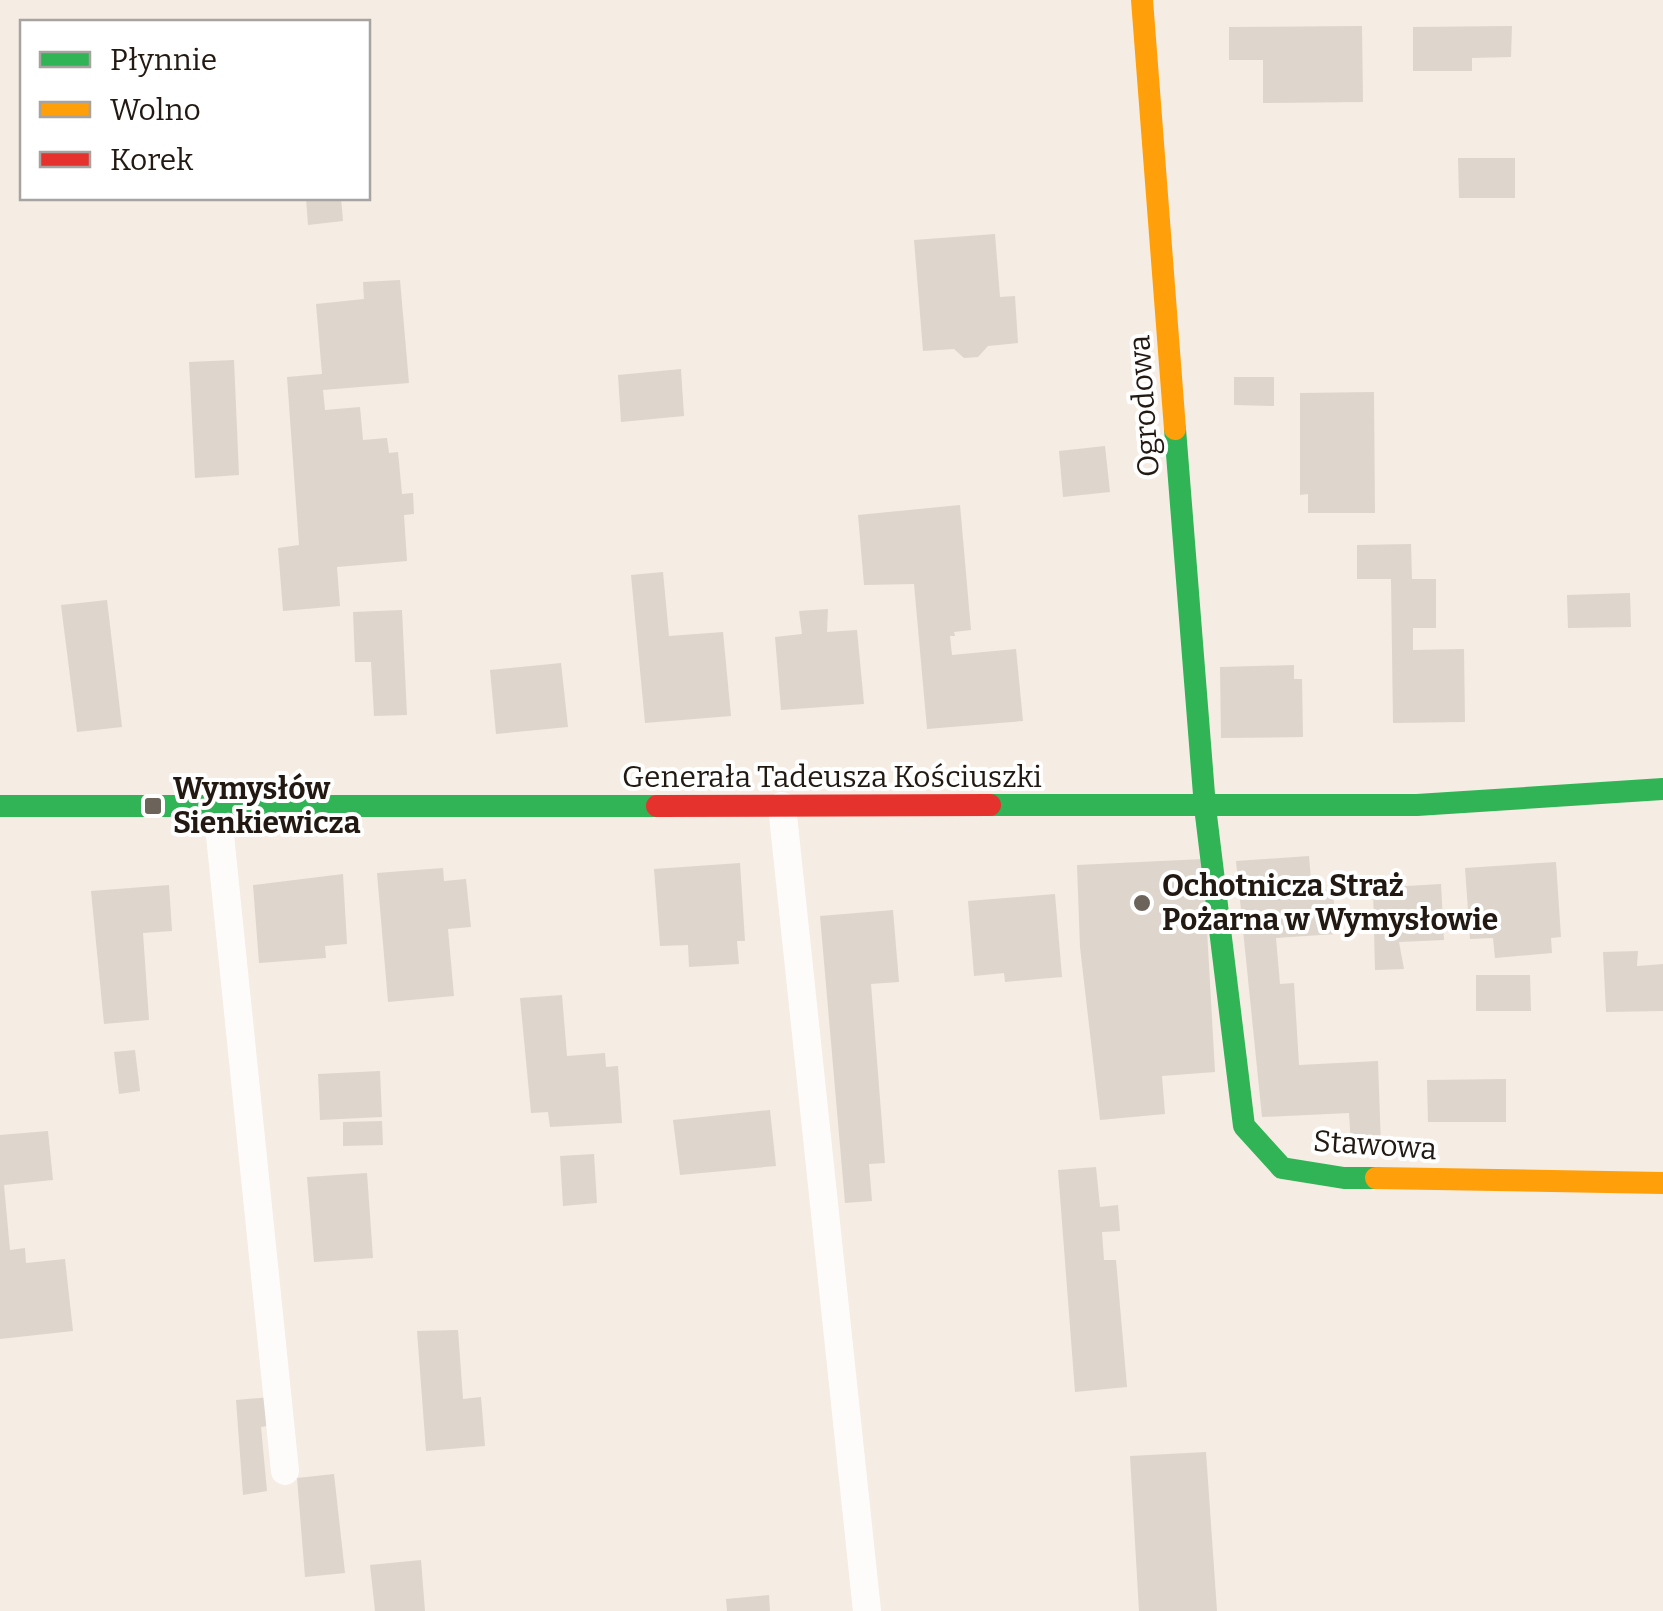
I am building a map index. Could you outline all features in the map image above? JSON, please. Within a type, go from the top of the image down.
[{"type":"street","name":"Ogrodowa","points":[[1142,0],[1204,807]]},
{"type":"street","name":"Generała Tadeusza Kościuszki","points":[[0,806],[1416,805],[1663,790]]},
{"type":"street","name":"Stawowa","points":[[1204,807],[1244,1126],[1282,1168],[1344,1178],[1663,1183]]},
{"type":"lane","points":[[217,806],[286,1471]]},
{"type":"lane","points":[[782,806],[867,1611]]},
{"type":"building","points":[[1362,26],[1363,102],[1263,103],[1263,60],[1229,60],[1229,27]]},
{"type":"building","points":[[1512,26],[1511,57],[1472,58],[1472,71],[1413,71],[1413,27]]},
{"type":"building","points":[[1458,158],[1515,158],[1515,198],[1459,198]]},
{"type":"building","points":[[306,200],[341,200],[343,221],[308,225]]},
{"type":"building","points":[[995,234],[1000,297],[1015,296],[1018,343],[988,346],[978,357],[964,358],[954,349],[923,351],[914,240]]},
{"type":"building","points":[[400,280],[409,383],[323,390],[325,410],[360,407],[363,440],[387,438],[389,453],[398,452],[402,494],[413,493],[414,514],[404,515],[407,561],[337,567],[340,606],[283,611],[278,548],[299,545],[287,377],[322,374],[316,304],[364,299],[363,282]]},
{"type":"building","points":[[234,360],[239,475],[195,478],[189,362]]},
{"type":"building","points":[[681,369],[684,416],[621,422],[618,375]]},
{"type":"building","points":[[1234,377],[1274,377],[1274,406],[1234,405]]},
{"type":"building","points":[[1374,392],[1375,513],[1308,513],[1308,494],[1300,495],[1300,393]]},
{"type":"building","points":[[1105,446],[1110,492],[1063,497],[1059,451]]},
{"type":"building","points":[[960,505],[971,630],[950,636],[952,655],[1016,649],[1023,721],[927,729],[914,584],[864,585],[858,515]]},
{"type":"building","points":[[1411,544],[1412,579],[1436,579],[1436,628],[1413,628],[1413,650],[1464,649],[1465,722],[1393,723],[1391,579],[1357,579],[1357,545]]},
{"type":"building","points":[[663,572],[669,636],[723,632],[731,716],[645,723],[631,575]]},
{"type":"building","points":[[1630,593],[1631,627],[1568,628],[1567,595]]},
{"type":"building","points":[[107,600],[122,727],[77,732],[61,605]]},
{"type":"building","points":[[828,609],[827,632],[857,630],[864,704],[781,710],[775,637],[802,634],[799,611]]},
{"type":"building","points":[[402,610],[407,715],[374,716],[371,662],[355,662],[353,612]]},
{"type":"building","points":[[561,663],[568,727],[496,734],[490,670]]},
{"type":"building","points":[[1294,665],[1294,679],[1302,679],[1303,737],[1221,738],[1220,667]]},
{"type":"building","points":[[1309,856],[1312,891],[1333,889],[1336,934],[1276,938],[1280,984],[1294,983],[1299,1065],[1378,1061],[1381,1147],[1351,1146],[1349,1113],[1262,1117],[1236,861]]},
{"type":"building","points":[[1203,859],[1215,1072],[1162,1076],[1165,1114],[1100,1120],[1080,947],[1077,865]]},
{"type":"building","points":[[1556,862],[1561,937],[1551,938],[1552,953],[1495,958],[1493,938],[1470,939],[1465,868]]},
{"type":"building","points":[[740,863],[745,941],[737,941],[739,964],[689,967],[688,945],[660,946],[654,869]]},
{"type":"building","points":[[443,868],[444,881],[466,879],[471,927],[448,929],[454,996],[388,1002],[377,873]]},
{"type":"building","points":[[343,874],[347,944],[325,946],[326,958],[259,963],[253,885]]},
{"type":"building","points":[[1441,884],[1444,940],[1399,942],[1404,969],[1375,970],[1373,888]]},
{"type":"building","points":[[169,885],[172,931],[143,933],[149,1020],[104,1024],[91,891]]},
{"type":"building","points":[[1055,894],[1062,977],[1005,982],[1004,973],[974,976],[968,901]]},
{"type":"building","points":[[893,910],[899,982],[871,984],[885,1163],[869,1164],[872,1201],[845,1203],[820,916]]},
{"type":"building","points":[[1638,951],[1637,966],[1663,964],[1663,1011],[1606,1012],[1603,952]]},
{"type":"building","points":[[1476,975],[1530,975],[1531,1011],[1476,1011]]},
{"type":"building","points":[[562,995],[567,1056],[605,1053],[606,1067],[618,1066],[622,1123],[550,1127],[548,1112],[531,1113],[520,998]]},
{"type":"building","points":[[135,1050],[140,1091],[119,1094],[114,1052]]},
{"type":"building","points":[[380,1071],[382,1117],[320,1120],[318,1074]]},
{"type":"building","points":[[1506,1079],[1506,1122],[1428,1122],[1427,1080]]},
{"type":"building","points":[[770,1110],[776,1166],[680,1175],[673,1120]]},
{"type":"building","points":[[382,1121],[383,1145],[343,1146],[343,1122]]},
{"type":"building","points":[[48,1131],[53,1180],[4,1185],[10,1250],[25,1248],[26,1263],[65,1259],[73,1331],[0,1339],[0,1135]]},
{"type":"building","points":[[594,1154],[597,1203],[563,1206],[560,1156]]},
{"type":"building","points":[[1096,1167],[1100,1207],[1118,1205],[1120,1231],[1102,1232],[1104,1260],[1116,1260],[1127,1387],[1075,1392],[1058,1170]]},
{"type":"building","points":[[367,1173],[373,1258],[314,1262],[307,1177]]},
{"type":"building","points":[[458,1330],[463,1399],[481,1397],[485,1446],[426,1451],[417,1331]]},
{"type":"building","points":[[270,1397],[272,1425],[261,1427],[267,1491],[243,1495],[236,1400]]},
{"type":"building","points":[[1206,1452],[1217,1611],[1139,1611],[1130,1456]]},
{"type":"building","points":[[334,1474],[345,1573],[305,1577],[297,1478]]},
{"type":"building","points":[[421,1560],[425,1611],[375,1611],[370,1565]]},
{"type":"building","points":[[769,1595],[770,1611],[727,1611],[726,1599]]},
{"type":"traffic: fast","points":[[1175,429],[1205,807],[1244,1126],[1282,1168],[1344,1178],[1376,1178]]},
{"type":"traffic: fast","points":[[990,805],[1417,805],[1663,789]]},
{"type":"traffic: fast","points":[[0,806],[657,806]]},
{"type":"traffic: slow","points":[[1142,0],[1175,429]]},
{"type":"traffic: slow","points":[[1376,1178],[1663,1183]]},
{"type":"traffic: jam","points":[[657,806],[990,805]]},
{"type":"place","name":"Wymysłów Sienkiewicza","points":[[153,806]]},
{"type":"place","name":"Ochotnicza Straż Pożarna w Wymysłowie","points":[[1142,903]]}]
